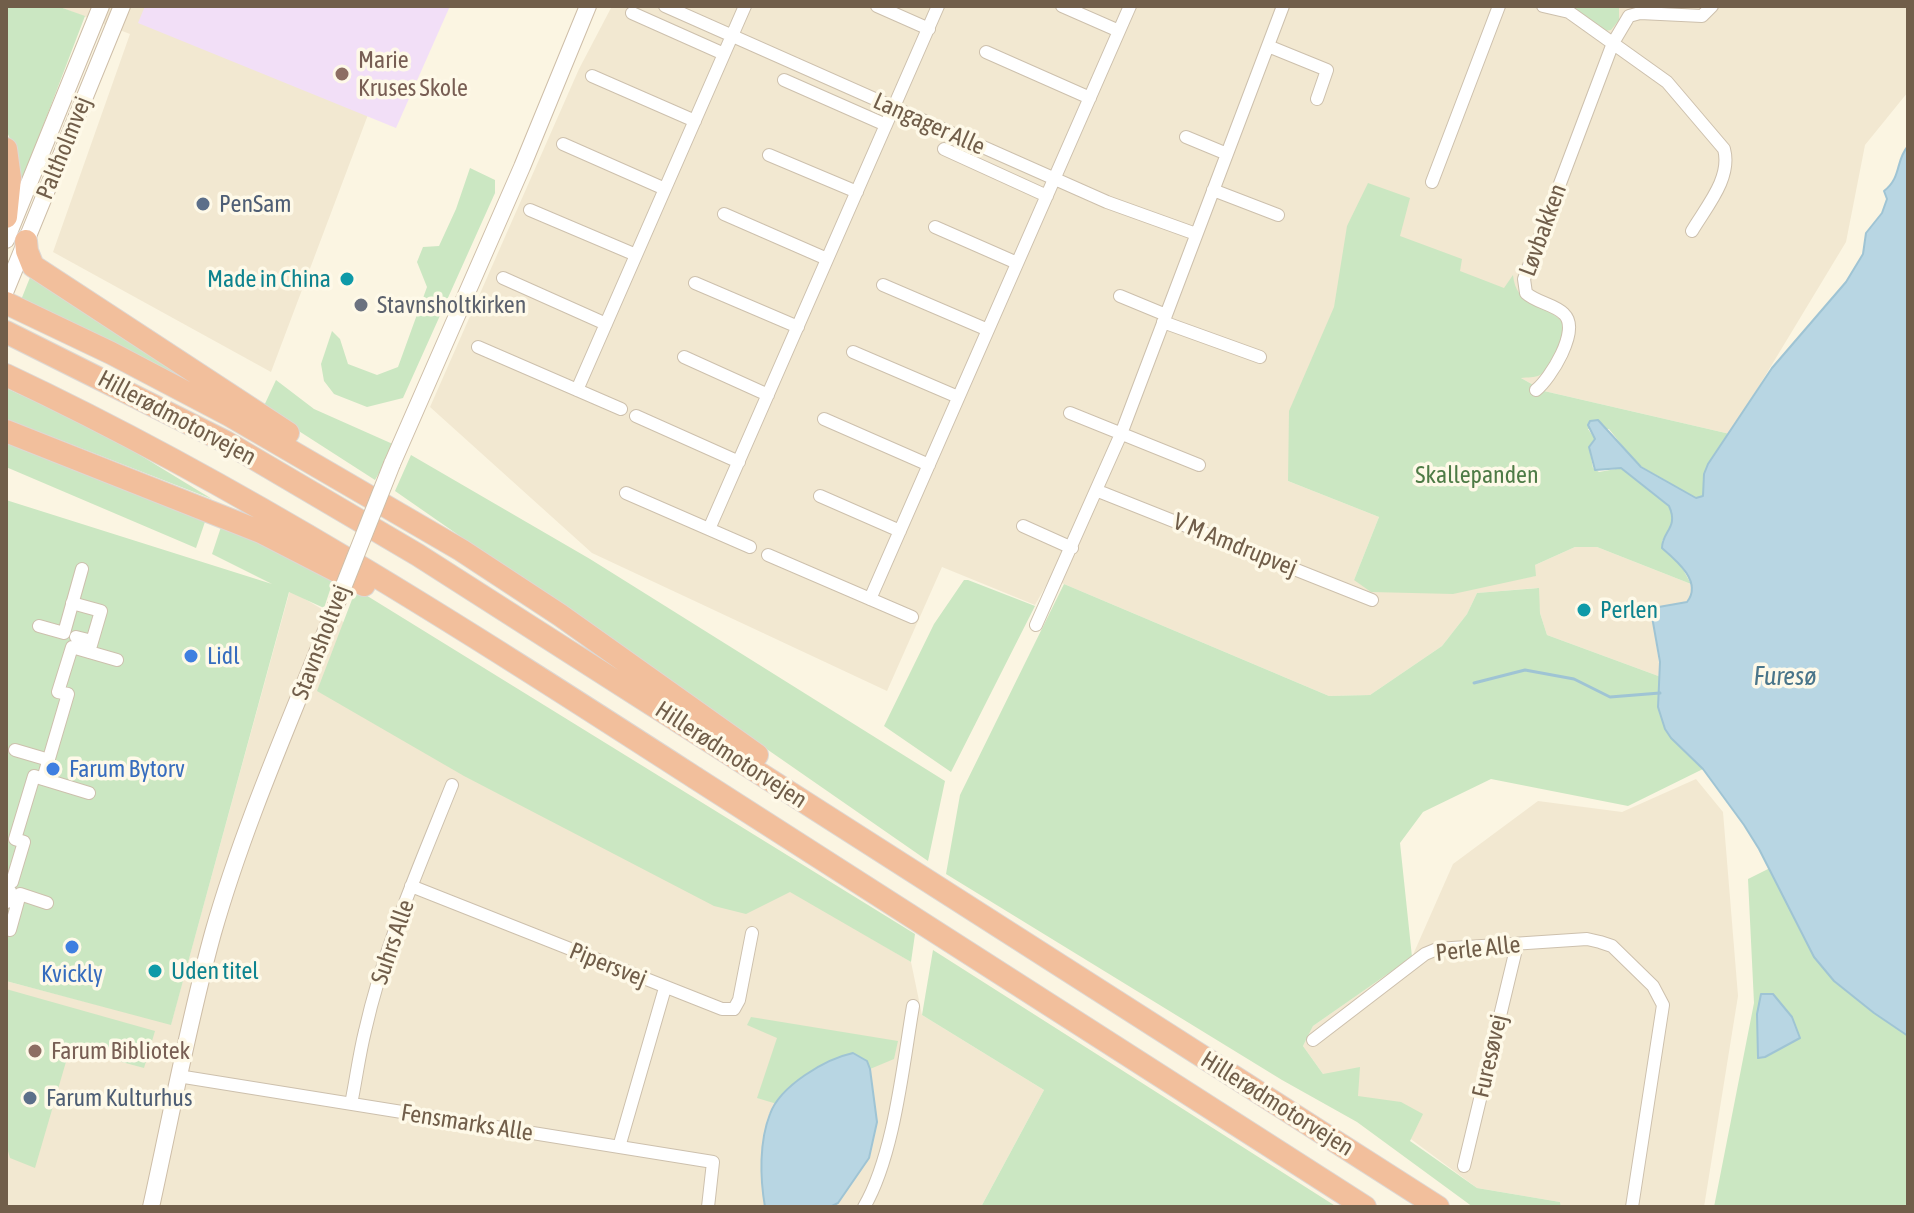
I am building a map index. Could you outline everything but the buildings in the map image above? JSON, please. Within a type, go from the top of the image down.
[{"type":"highway","points":[[6,149],[10,178],[6,217]]},
{"type":"highway","points":[[16,240],[27,251],[33,266],[417,516],[461,550]]},
{"type":"highway","points":[[6,303],[111,353],[229,415],[461,550],[560,615],[797,783],[796,797]]},
{"type":"highway","name":"Hillerødmotorvejen","points":[[6,332],[226,442],[390,538],[1438,1207]]},
{"type":"highway","name":"Hillerødmotorvejen","points":[[6,375],[90,414],[210,478],[399,588],[1365,1207]]},
{"type":"highway","points":[[6,431],[261,532],[332,567],[550,693],[584,706]]},
{"type":"street","name":"Paltholmvej","points":[[6,290],[13,271],[16,240],[73,74],[101,6]]},
{"type":"street","name":"Paltholmvej","points":[[16,240],[91,81],[122,6]]},
{"type":"street","name":"Stavnsholtvej","points":[[550,97],[577,6]]},
{"type":"street","name":"Stavnsholtvej","points":[[151,1207],[178,1076],[214,932],[243,843],[392,464],[522,167],[588,6]]},
{"type":"street","name":"Stavnsholtvej","points":[[563,71],[572,62],[598,6]]},
{"type":"street","name":"Langager Alle","points":[[665,6],[1107,202],[1196,234]]},
{"type":"street","points":[[577,390],[745,6]]},
{"type":"street","points":[[877,6],[929,29]]},
{"type":"street","points":[[709,529],[938,6]]},
{"type":"street","points":[[1062,6],[1119,31]]},
{"type":"street","points":[[870,599],[1130,6]]},
{"type":"street","points":[[1036,625],[1121,434],[1283,6]]},
{"type":"street","points":[[1432,182],[1499,6]]},
{"type":"street","points":[[1543,6],[1569,12],[1667,82],[1724,149],[1726,173],[1692,231]]},
{"type":"street","points":[[1613,43],[1629,16],[1640,13],[1702,16],[1712,6]]},
{"type":"street","points":[[632,13],[724,54]]},
{"type":"street","name":"Løvbakken","points":[[1536,390],[1548,381],[1570,334],[1569,320],[1562,311],[1535,301],[1526,293],[1524,279],[1613,43]]},
{"type":"street","points":[[1268,46],[1327,70],[1317,99]]},
{"type":"street","points":[[986,52],[1090,98]]},
{"type":"street","points":[[73,74],[91,81]]},
{"type":"street","points":[[592,76],[695,121]]},
{"type":"street","points":[[784,80],[886,125]]},
{"type":"street","points":[[1186,137],[1227,154]]},
{"type":"street","points":[[563,144],[665,189]]},
{"type":"street","points":[[944,149],[1047,196]]},
{"type":"street","points":[[769,155],[857,192]]},
{"type":"street","points":[[1213,190],[1278,215]]},
{"type":"street","points":[[530,210],[636,255]]},
{"type":"street","points":[[724,214],[827,259]]},
{"type":"street","points":[[935,227],[1017,263]]},
{"type":"street","points":[[503,278],[606,324]]},
{"type":"street","points":[[695,283],[798,327]]},
{"type":"street","points":[[883,285],[988,330]]},
{"type":"street","points":[[1120,296],[1260,357]]},
{"type":"street","points":[[478,347],[621,409]]},
{"type":"street","points":[[853,352],[958,397]]},
{"type":"street","points":[[684,357],[768,395]]},
{"type":"street","points":[[1070,413],[1199,465]]},
{"type":"street","points":[[636,416],[739,462]]},
{"type":"street","points":[[824,419],[929,465]]},
{"type":"street","name":"V M Amdrupvej","points":[[1098,491],[1372,600]]},
{"type":"street","points":[[626,493],[750,547]]},
{"type":"street","points":[[820,496],[900,531]]},
{"type":"street","points":[[1023,526],[1072,548]]},
{"type":"street","points":[[768,555],[912,617]]},
{"type":"street","points":[[10,930],[11,894],[24,842],[15,839],[68,694],[58,692],[71,639],[72,603],[82,569]]},
{"type":"street","points":[[72,603],[101,611],[90,646]]},
{"type":"street","points":[[39,626],[117,660]]},
{"type":"street","points":[[15,750],[44,759]]},
{"type":"street","points":[[38,778],[89,793]]},
{"type":"street","name":"Suhrs Alle","points":[[351,1104],[372,1005],[411,886],[452,785]]},
{"type":"street","name":"Pipersvej","points":[[411,886],[722,1009],[734,1009],[739,1000],[752,933]]},
{"type":"street","points":[[11,894],[47,903]]},
{"type":"street","name":"Perle Alle","points":[[1313,1040],[1425,954],[1448,947],[1587,939],[1612,946],[1653,986],[1663,1005],[1632,1207]]},
{"type":"street","name":"Furesøvej","points":[[1464,1166],[1517,945]]},
{"type":"street","points":[[619,1147],[665,988]]},
{"type":"street","points":[[864,1207],[887,1149],[913,1006]]},
{"type":"street","name":"Fensmarks Alle","points":[[178,1076],[713,1162],[708,1207]]},
{"type":"shaded area","points":[[57,6],[409,6],[271,372],[53,252],[130,34]]},
{"type":"shaded area","name":"Marie Kruses Skole","points":[[145,6],[450,6],[396,128],[138,23]]},
{"type":"shaded area","points":[[612,6],[1908,6],[1908,92],[1865,145],[1846,242],[1730,434],[1544,391],[1493,362],[1288,481],[1379,517],[1354,580],[1494,584],[1535,576],[1535,565],[1575,547],[1597,547],[1691,584],[1692,594],[1687,602],[1651,609],[1661,677],[1547,635],[1537,588],[1477,593],[1467,614],[1442,646],[1370,695],[1329,696],[1064,584],[1049,580],[1035,605],[942,567],[887,691],[592,553],[430,407],[579,69]]},
{"type":"shaded area","points":[[290,590],[911,962],[922,1015],[1044,1090],[981,1207],[6,1207],[6,981],[171,1024]]},
{"type":"shaded area","points":[[1696,779],[1723,812],[1738,996],[1704,1207],[1561,1207],[1560,1202],[1477,1188],[1323,1074],[1303,1046],[1313,1026],[1412,957],[1453,864],[1538,801],[1622,812]]},
{"type":"green space","points":[[6,6],[57,6],[85,16],[16,197],[14,154],[6,130]]},
{"type":"green space","points":[[1569,6],[1619,6],[1619,20],[1611,30],[1604,31]]},
{"type":"green space","points":[[470,168],[495,180],[495,193],[403,398],[367,407],[334,394],[324,381],[321,364],[332,331],[340,339],[348,364],[377,375],[398,367],[427,287],[417,262],[423,247],[439,246]]},
{"type":"green space","name":"Skallepanden","points":[[1368,183],[1410,198],[1400,236],[1462,259],[1460,271],[1504,288],[1513,275],[1519,293],[1525,299],[1563,322],[1561,344],[1551,365],[1538,376],[1521,378],[1544,391],[1730,434],[1708,464],[1703,496],[1696,498],[1642,467],[1609,429],[1588,429],[1595,439],[1589,447],[1593,468],[1599,472],[1621,468],[1669,506],[1672,520],[1662,541],[1664,550],[1679,562],[1691,584],[1597,547],[1575,547],[1535,565],[1536,576],[1453,594],[1371,592],[1354,580],[1379,517],[1288,481],[1289,411],[1334,307],[1347,226]]},
{"type":"green space","points":[[31,275],[245,412],[21,300]]},
{"type":"green space","points":[[276,380],[314,409],[395,445],[375,480],[263,408]]},
{"type":"green space","points":[[6,388],[104,433],[212,499],[6,419]]},
{"type":"green space","points":[[6,441],[207,516],[196,548],[6,467]]},
{"type":"green space","points":[[411,455],[590,559],[945,781],[928,861],[395,491]]},
{"type":"green space","points":[[6,500],[272,584],[212,554],[223,521],[335,575],[324,608],[289,592],[171,1025],[6,981]]},
{"type":"green space","points":[[964,580],[1035,606],[951,772],[884,726],[934,624]]},
{"type":"green space","points":[[1064,584],[1329,696],[1370,695],[1442,646],[1467,614],[1477,593],[1539,588],[1540,613],[1547,635],[1661,677],[1661,708],[1667,729],[1703,769],[1628,806],[1491,779],[1423,812],[1400,843],[1412,957],[1313,1026],[1303,1046],[1323,1074],[1360,1067],[1358,1096],[1401,1102],[1423,1114],[1410,1141],[1477,1188],[1560,1202],[1561,1207],[1473,1207],[1357,1122],[1282,1080],[946,874],[960,795]]},
{"type":"green space","points":[[356,589],[915,934],[911,962],[790,892],[746,914],[714,906],[464,776],[317,691]]},
{"type":"green space","points":[[1770,868],[1814,957],[1874,1013],[1908,1036],[1908,1207],[1714,1207],[1754,1003],[1748,879]]},
{"type":"green space","points":[[933,950],[1337,1207],[981,1207],[1044,1090],[922,1015]]},
{"type":"green space","name":"Farum Kulturhus","points":[[6,989],[155,1031],[144,1068],[70,1048],[35,1168],[10,1158],[6,1144]]},
{"type":"green space","points":[[751,1017],[898,1041],[894,1059],[870,1069],[867,1061],[795,1082],[777,1104],[757,1098],[777,1038],[747,1025]]},
{"type":"water","name":"Furesø","points":[[1908,146],[1908,1036],[1834,981],[1814,957],[1744,825],[1703,769],[1665,729],[1658,707],[1660,662],[1651,611],[1653,608],[1687,602],[1692,587],[1690,579],[1662,548],[1672,519],[1669,506],[1621,468],[1595,470],[1589,447],[1595,439],[1588,425],[1590,421],[1598,420],[1641,467],[1696,498],[1703,496],[1704,474],[1708,464],[1772,368],[1846,282],[1863,254],[1866,233],[1882,213],[1887,199],[1884,191],[1894,180]]},
{"type":"water","points":[[1761,994],[1773,994],[1792,1017],[1800,1038],[1758,1058],[1757,1014]]},
{"type":"water","points":[[853,1053],[867,1061],[870,1069],[877,1122],[869,1158],[838,1203],[830,1207],[765,1207],[762,1148],[766,1125],[775,1104],[805,1075]]},
{"type":"waterway","points":[[1474,683],[1525,670],[1574,679],[1610,697],[1660,693]]},
{"type":"place","name":"Marie Kruses Skole","points":[[342,74]]},
{"type":"place","name":"PenSam","points":[[203,204]]},
{"type":"place","name":"Made in China","points":[[347,279]]},
{"type":"place","name":"Stavnsholtkirken","points":[[361,305]]},
{"type":"place","name":"Perlen","points":[[1584,610]]},
{"type":"place","name":"Lidl","points":[[191,656]]},
{"type":"place","name":"Farum Bytorv","points":[[53,769]]},
{"type":"place","name":"Kvickly","points":[[72,947]]},
{"type":"place","name":"Uden titel","points":[[155,971]]},
{"type":"place","name":"Farum Bibliotek","points":[[35,1051]]},
{"type":"place","name":"Farum Kulturhus","points":[[30,1098]]}]
